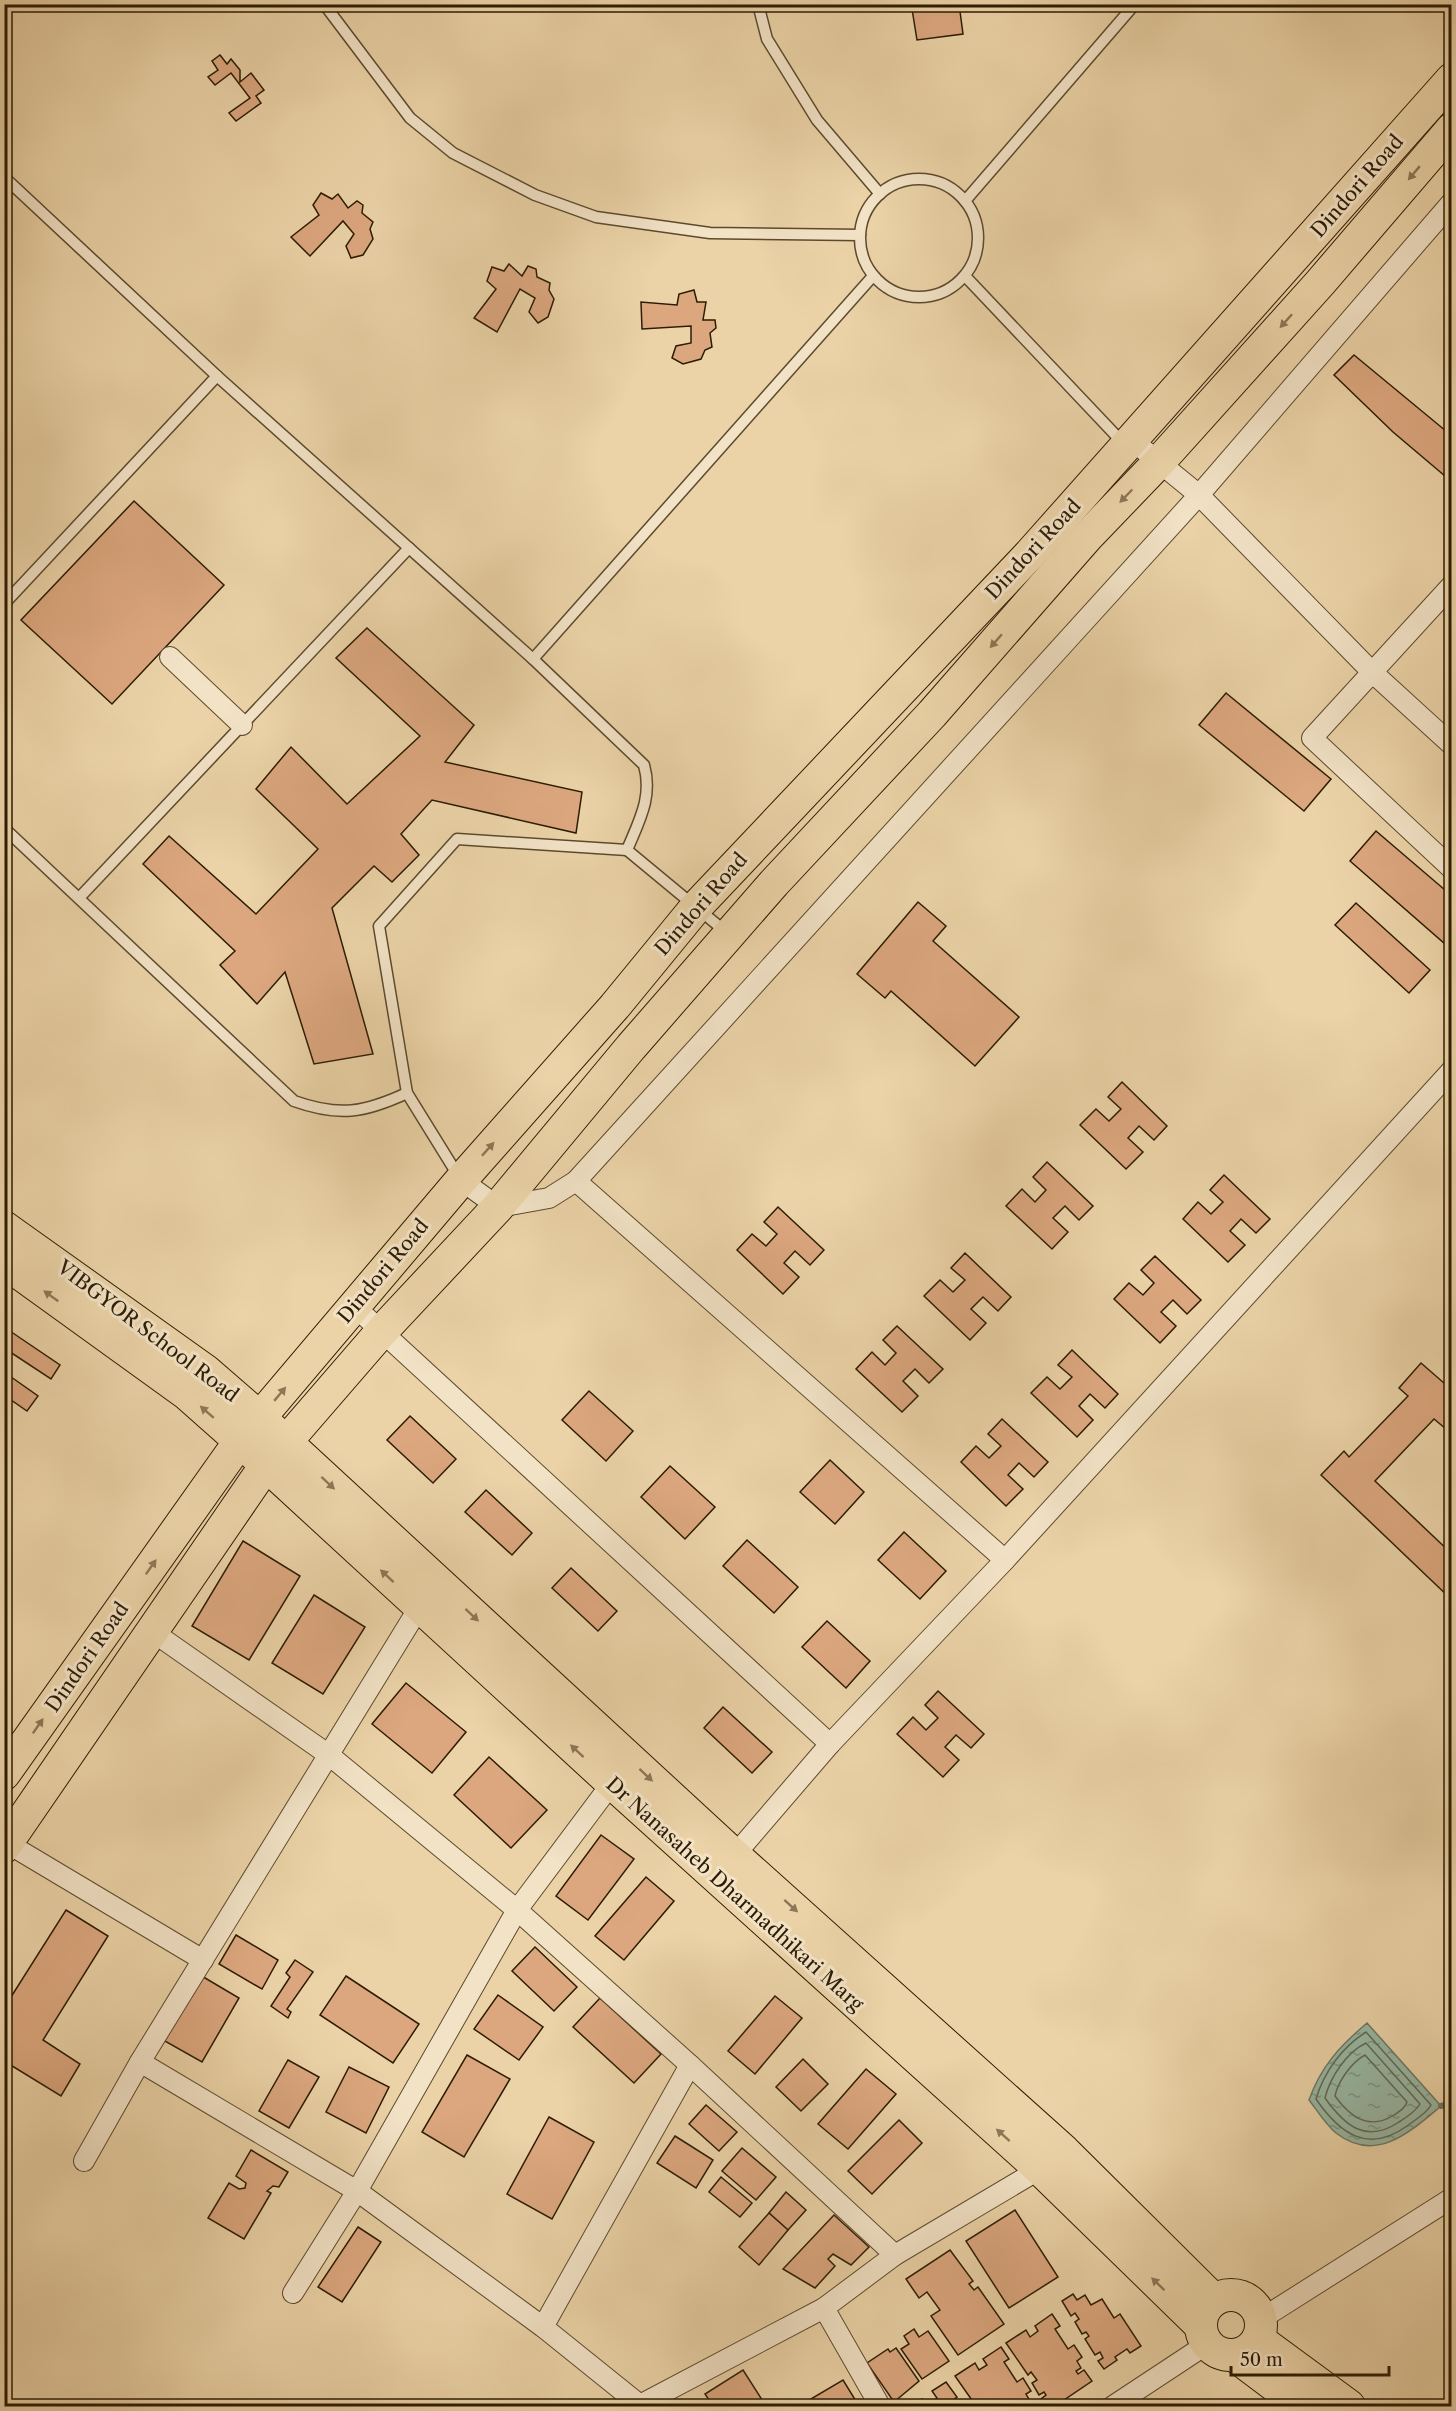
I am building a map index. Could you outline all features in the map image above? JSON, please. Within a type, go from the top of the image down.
[{"type":"main road","name":"Dindori Road","points":[[4,1774],[250,1429],[461,1180],[615,1006],[697,906],[1030,554],[1130,444],[1439,115],[1452,79]]},
{"type":"main road","points":[[6,1845],[276,1454],[381,1332],[498,1207],[631,1047],[729,935],[932,714],[1087,537],[1159,462],[1320,283],[1452,129]]},
{"type":"main road","name":"VIBGYOR School Road","points":[[9,1250],[187,1394],[250,1429],[276,1454]]},
{"type":"main road","name":"Dr Nanasaheb Dharmadhikari Marg","points":[[276,1454],[420,1606],[612,1783],[725,1866],[1064,2151],[1229,2331],[1302,2406]]},
{"type":"main road","name":"Dr Nanasaheb Dharmadhikari Marg","points":[[276,1454],[725,1866],[1040,2169],[1229,2331],[1349,2406]]},
{"type":"street","points":[[461,1180],[498,1207],[549,1198],[576,1181],[1199,495],[1452,202]]},
{"type":"street","points":[[1130,444],[1159,462],[1199,495],[1372,672],[1452,745]]},
{"type":"street","points":[[1452,585],[1312,738],[1452,869]]},
{"type":"street","points":[[170,657],[242,725]]},
{"type":"street","points":[[725,1866],[830,1744],[1005,1560],[1452,1070]]},
{"type":"street","points":[[576,1181],[1005,1560]]},
{"type":"street","points":[[354,1306],[830,1744]]},
{"type":"street","points":[[84,2161],[140,2062],[420,1606]]},
{"type":"street","points":[[153,1632],[329,1755],[517,1910],[690,2065],[895,2255]]},
{"type":"street","points":[[293,2293],[357,2191],[517,1910],[612,1783]]},
{"type":"street","points":[[6,1845],[203,1960]]},
{"type":"street","points":[[140,2062],[357,2191],[543,2327],[639,2406],[824,2308],[895,2255],[1040,2169]]},
{"type":"street","points":[[543,2327],[690,2065]]},
{"type":"street","points":[[1113,2406],[1229,2331],[1452,2198]]},
{"type":"street","points":[[824,2308],[880,2406]]},
{"type":"lane","points":[[324,4],[411,118],[453,153],[535,195],[596,217],[710,233],[860,236]]},
{"type":"lane","points":[[758,4],[767,39],[817,120],[880,194]]},
{"type":"lane","points":[[965,201],[1135,4]]},
{"type":"lane","points":[[4,177],[218,376],[533,659],[644,765],[648,781],[647,800],[627,850]]},
{"type":"lane","points":[[913,179],[934,181],[950,188],[965,201],[976,220],[979,239],[975,260],[965,276],[951,288],[935,296],[915,297],[895,292],[873,276],[862,253],[860,236],[864,216],[880,194],[896,184],[913,179]]},
{"type":"lane","points":[[533,659],[873,276]]},
{"type":"lane","points":[[965,276],[1130,444]]},
{"type":"lane","points":[[4,604],[218,376]]},
{"type":"lane","points":[[79,898],[409,548]]},
{"type":"lane","points":[[4,828],[294,1101],[336,1113],[375,1108],[407,1093]]},
{"type":"lane","points":[[461,1180],[407,1093],[379,926],[457,839],[627,850],[729,935]]},
{"type":"water","points":[[1367,2023],[1441,2106],[1417,2126],[1392,2141],[1365,2146],[1351,2142],[1336,2133],[1309,2100],[1319,2077],[1332,2057]]},
{"type":"building","points":[[959,4],[963,34],[917,40],[912,9]]},
{"type":"building","points":[[220,55],[227,64],[231,59],[240,70],[240,82],[251,73],[264,90],[256,96],[261,103],[236,121],[229,113],[250,98],[231,73],[215,85],[208,77],[218,70],[212,61]]},
{"type":"building","points":[[321,193],[332,199],[338,194],[348,208],[357,201],[363,205],[362,213],[373,222],[370,229],[373,239],[363,255],[351,258],[346,246],[354,234],[343,221],[310,256],[291,237],[319,215],[313,205]]},
{"type":"building","points":[[509,264],[522,276],[528,266],[536,269],[537,277],[550,283],[549,290],[554,299],[548,317],[538,323],[529,312],[535,298],[520,289],[497,332],[474,318],[496,289],[487,281],[492,267],[504,271]]},
{"type":"building","points":[[694,290],[697,302],[706,302],[703,320],[715,320],[716,328],[710,333],[712,347],[705,350],[701,359],[683,364],[672,358],[676,346],[691,343],[691,326],[642,329],[641,302],[677,305],[679,294]]},
{"type":"building","points":[[1354,355],[1452,436],[1452,482],[1393,432],[1334,375]]},
{"type":"building","points":[[134,501],[224,585],[112,704],[21,620]]},
{"type":"building","points":[[367,628],[474,725],[445,762],[582,792],[576,833],[432,800],[401,834],[419,855],[392,882],[374,866],[332,908],[373,1054],[314,1064],[285,972],[257,1004],[220,965],[235,951],[143,864],[169,836],[256,914],[318,849],[256,789],[291,747],[347,804],[420,736],[336,658]]},
{"type":"building","points":[[1226,693],[1331,779],[1304,811],[1199,725]]},
{"type":"building","points":[[1376,831],[1452,896],[1452,950],[1350,861]]},
{"type":"building","points":[[918,902],[946,926],[933,941],[1019,1017],[975,1066],[891,991],[885,998],[857,974]]},
{"type":"building","points":[[1356,903],[1430,970],[1409,993],[1335,925]]},
{"type":"building","points":[[1122,1082],[1167,1126],[1154,1140],[1139,1126],[1128,1138],[1143,1152],[1126,1169],[1080,1125],[1096,1109],[1109,1121],[1121,1109],[1108,1097]]},
{"type":"building","points":[[1047,1162],[1093,1206],[1079,1220],[1065,1206],[1053,1218],[1068,1232],[1052,1249],[1006,1206],[1022,1189],[1035,1202],[1046,1190],[1033,1177]]},
{"type":"building","points":[[1224,1175],[1270,1219],[1256,1233],[1241,1219],[1230,1231],[1245,1245],[1228,1262],[1183,1219],[1198,1202],[1211,1214],[1223,1202],[1210,1190]]},
{"type":"building","points":[[778,1207],[824,1250],[810,1265],[795,1251],[784,1263],[799,1277],[783,1294],[737,1250],[752,1234],[766,1246],[777,1234],[764,1222]]},
{"type":"building","points":[[965,1253],[1011,1297],[998,1311],[983,1297],[971,1309],[986,1323],[970,1340],[924,1296],[940,1280],[953,1292],[965,1280],[951,1268]]},
{"type":"building","points":[[1155,1256],[1201,1300],[1187,1314],[1173,1300],[1161,1312],[1176,1326],[1160,1343],[1114,1299],[1129,1283],[1143,1295],[1154,1283],[1141,1270]]},
{"type":"building","points":[[897,1326],[943,1369],[929,1383],[915,1369],[903,1381],[918,1396],[902,1412],[856,1369],[872,1352],[885,1365],[896,1353],[883,1340]]},
{"type":"building","points":[[4,1327],[60,1365],[51,1379],[4,1348]]},
{"type":"building","points":[[1072,1350],[1118,1394],[1105,1408],[1090,1394],[1079,1406],[1093,1420],[1077,1437],[1031,1393],[1047,1377],[1060,1389],[1072,1377],[1058,1365]]},
{"type":"building","points":[[1421,1363],[1452,1390],[1452,1434],[1434,1419],[1375,1481],[1452,1554],[1452,1600],[1321,1475],[1344,1451],[1349,1457],[1408,1396],[1399,1388]]},
{"type":"building","points":[[4,1372],[38,1396],[27,1411],[4,1395]]},
{"type":"building","points":[[589,1391],[633,1431],[606,1461],[562,1420]]},
{"type":"building","points":[[410,1416],[456,1459],[433,1483],[387,1440]]},
{"type":"building","points":[[1002,1419],[1048,1462],[1034,1477],[1019,1463],[1008,1475],[1023,1489],[1006,1506],[961,1462],[976,1446],[989,1458],[1001,1446],[988,1434]]},
{"type":"building","points":[[830,1460],[864,1492],[835,1524],[800,1492]]},
{"type":"building","points":[[670,1466],[715,1507],[685,1539],[641,1497]]},
{"type":"building","points":[[486,1490],[532,1533],[512,1555],[465,1512]]},
{"type":"building","points":[[904,1532],[946,1571],[920,1599],[878,1560]]},
{"type":"building","points":[[747,1540],[798,1587],[774,1613],[723,1566]]},
{"type":"building","points":[[243,1541],[300,1576],[249,1660],[192,1626]]},
{"type":"building","points":[[571,1568],[617,1611],[598,1631],[552,1588]]},
{"type":"building","points":[[314,1595],[365,1627],[323,1694],[272,1663]]},
{"type":"building","points":[[827,1621],[870,1661],[846,1688],[802,1647]]},
{"type":"building","points":[[406,1683],[466,1732],[432,1773],[372,1724]]},
{"type":"building","points":[[938,1691],[984,1734],[971,1748],[956,1735],[945,1747],[959,1760],[943,1777],[897,1734],[913,1717],[926,1730],[938,1718],[925,1705]]},
{"type":"building","points":[[723,1707],[772,1752],[752,1773],[704,1728]]},
{"type":"building","points":[[489,1757],[547,1810],[511,1848],[454,1795]]},
{"type":"building","points":[[601,1835],[634,1859],[588,1920],[556,1896]]},
{"type":"building","points":[[646,1877],[674,1901],[624,1960],[595,1936]]},
{"type":"building","points":[[66,1910],[108,1936],[43,2040],[80,2064],[61,2096],[4,2061],[4,2008]]},
{"type":"building","points":[[236,1935],[278,1960],[262,1989],[219,1964]]},
{"type":"building","points":[[535,1947],[577,1987],[554,2011],[512,1971]]},
{"type":"building","points":[[295,1960],[313,1972],[287,2009],[291,2012],[288,2018],[271,2006],[290,1977],[286,1973]]},
{"type":"building","points":[[200,1975],[239,1998],[202,2062],[163,2040]]},
{"type":"building","points":[[346,1976],[419,2024],[393,2063],[320,2015]]},
{"type":"building","points":[[498,1995],[543,2027],[519,2060],[474,2029]]},
{"type":"building","points":[[775,1996],[802,2018],[755,2074],[728,2051]]},
{"type":"building","points":[[600,1998],[661,2054],[634,2083],[573,2027]]},
{"type":"building","points":[[467,2055],[510,2079],[464,2157],[422,2132]]},
{"type":"building","points":[[803,2059],[828,2084],[801,2111],[776,2087]]},
{"type":"building","points":[[288,2060],[319,2077],[289,2128],[259,2111]]},
{"type":"building","points":[[349,2067],[389,2087],[366,2133],[326,2112]]},
{"type":"building","points":[[866,2069],[896,2094],[848,2149],[818,2124]]},
{"type":"building","points":[[706,2105],[737,2132],[719,2151],[689,2124]]},
{"type":"building","points":[[549,2117],[594,2142],[552,2219],[507,2194]]},
{"type":"building","points":[[899,2120],[922,2143],[872,2194],[848,2171]]},
{"type":"building","points":[[675,2136],[713,2160],[696,2188],[657,2163]]},
{"type":"building","points":[[742,2148],[776,2177],[756,2200],[722,2171]]},
{"type":"building","points":[[251,2150],[288,2172],[279,2187],[273,2186],[267,2191],[271,2193],[244,2239],[208,2218],[229,2183],[239,2189],[245,2188],[246,2183],[236,2176]]},
{"type":"building","points":[[721,2177],[752,2203],[740,2217],[709,2192]]},
{"type":"building","points":[[786,2192],[806,2210],[788,2230],[769,2213]]},
{"type":"building","points":[[1015,2210],[1058,2277],[1009,2308],[966,2241]]},
{"type":"building","points":[[769,2213],[788,2230],[759,2265],[739,2247]]},
{"type":"building","points":[[834,2215],[869,2247],[851,2265],[833,2254],[828,2259],[835,2266],[815,2288],[783,2269]]},
{"type":"building","points":[[358,2227],[381,2242],[342,2302],[318,2287]]},
{"type":"building","points":[[950,2250],[973,2281],[969,2284],[974,2290],[978,2287],[1004,2324],[958,2355],[931,2316],[940,2310],[927,2292],[919,2298],[906,2279]]},
{"type":"building","points":[[1073,2294],[1077,2300],[1085,2295],[1091,2305],[1102,2299],[1114,2318],[1120,2314],[1141,2346],[1130,2353],[1127,2349],[1115,2357],[1117,2360],[1104,2369],[1098,2361],[1103,2358],[1100,2352],[1095,2355],[1085,2339],[1089,2336],[1086,2332],[1082,2334],[1075,2322],[1079,2319],[1075,2313],[1071,2316],[1062,2301]]},
{"type":"building","points":[[1052,2314],[1060,2326],[1055,2329],[1068,2349],[1074,2345],[1082,2357],[1077,2361],[1081,2368],[1076,2371],[1078,2374],[1084,2370],[1092,2381],[1055,2406],[1046,2406],[1041,2399],[1046,2395],[1044,2392],[1039,2395],[1032,2383],[1037,2380],[1031,2372],[1028,2375],[1006,2343],[1026,2330],[1030,2337],[1038,2331],[1035,2326]]},
{"type":"building","points":[[914,2329],[919,2337],[928,2331],[949,2361],[922,2379],[901,2349],[909,2344],[904,2336]]},
{"type":"building","points":[[1001,2347],[1009,2359],[1004,2362],[1017,2382],[1023,2378],[1031,2391],[1026,2394],[1030,2401],[1025,2404],[1026,2406],[976,2406],[955,2376],[975,2363],[979,2370],[987,2365],[983,2359]]},
{"type":"building","points":[[896,2348],[919,2381],[894,2402],[867,2363],[888,2349],[890,2352]]},
{"type":"building","points":[[743,2370],[766,2406],[713,2406],[705,2394]]},
{"type":"building","points":[[843,2380],[859,2406],[799,2406]]},
{"type":"building","points":[[946,2382],[957,2397],[948,2404],[949,2406],[911,2406],[922,2399],[927,2405],[937,2398],[932,2391]]},
{"type":"waterway","points":[[1441,2106],[1452,2103]]}]
